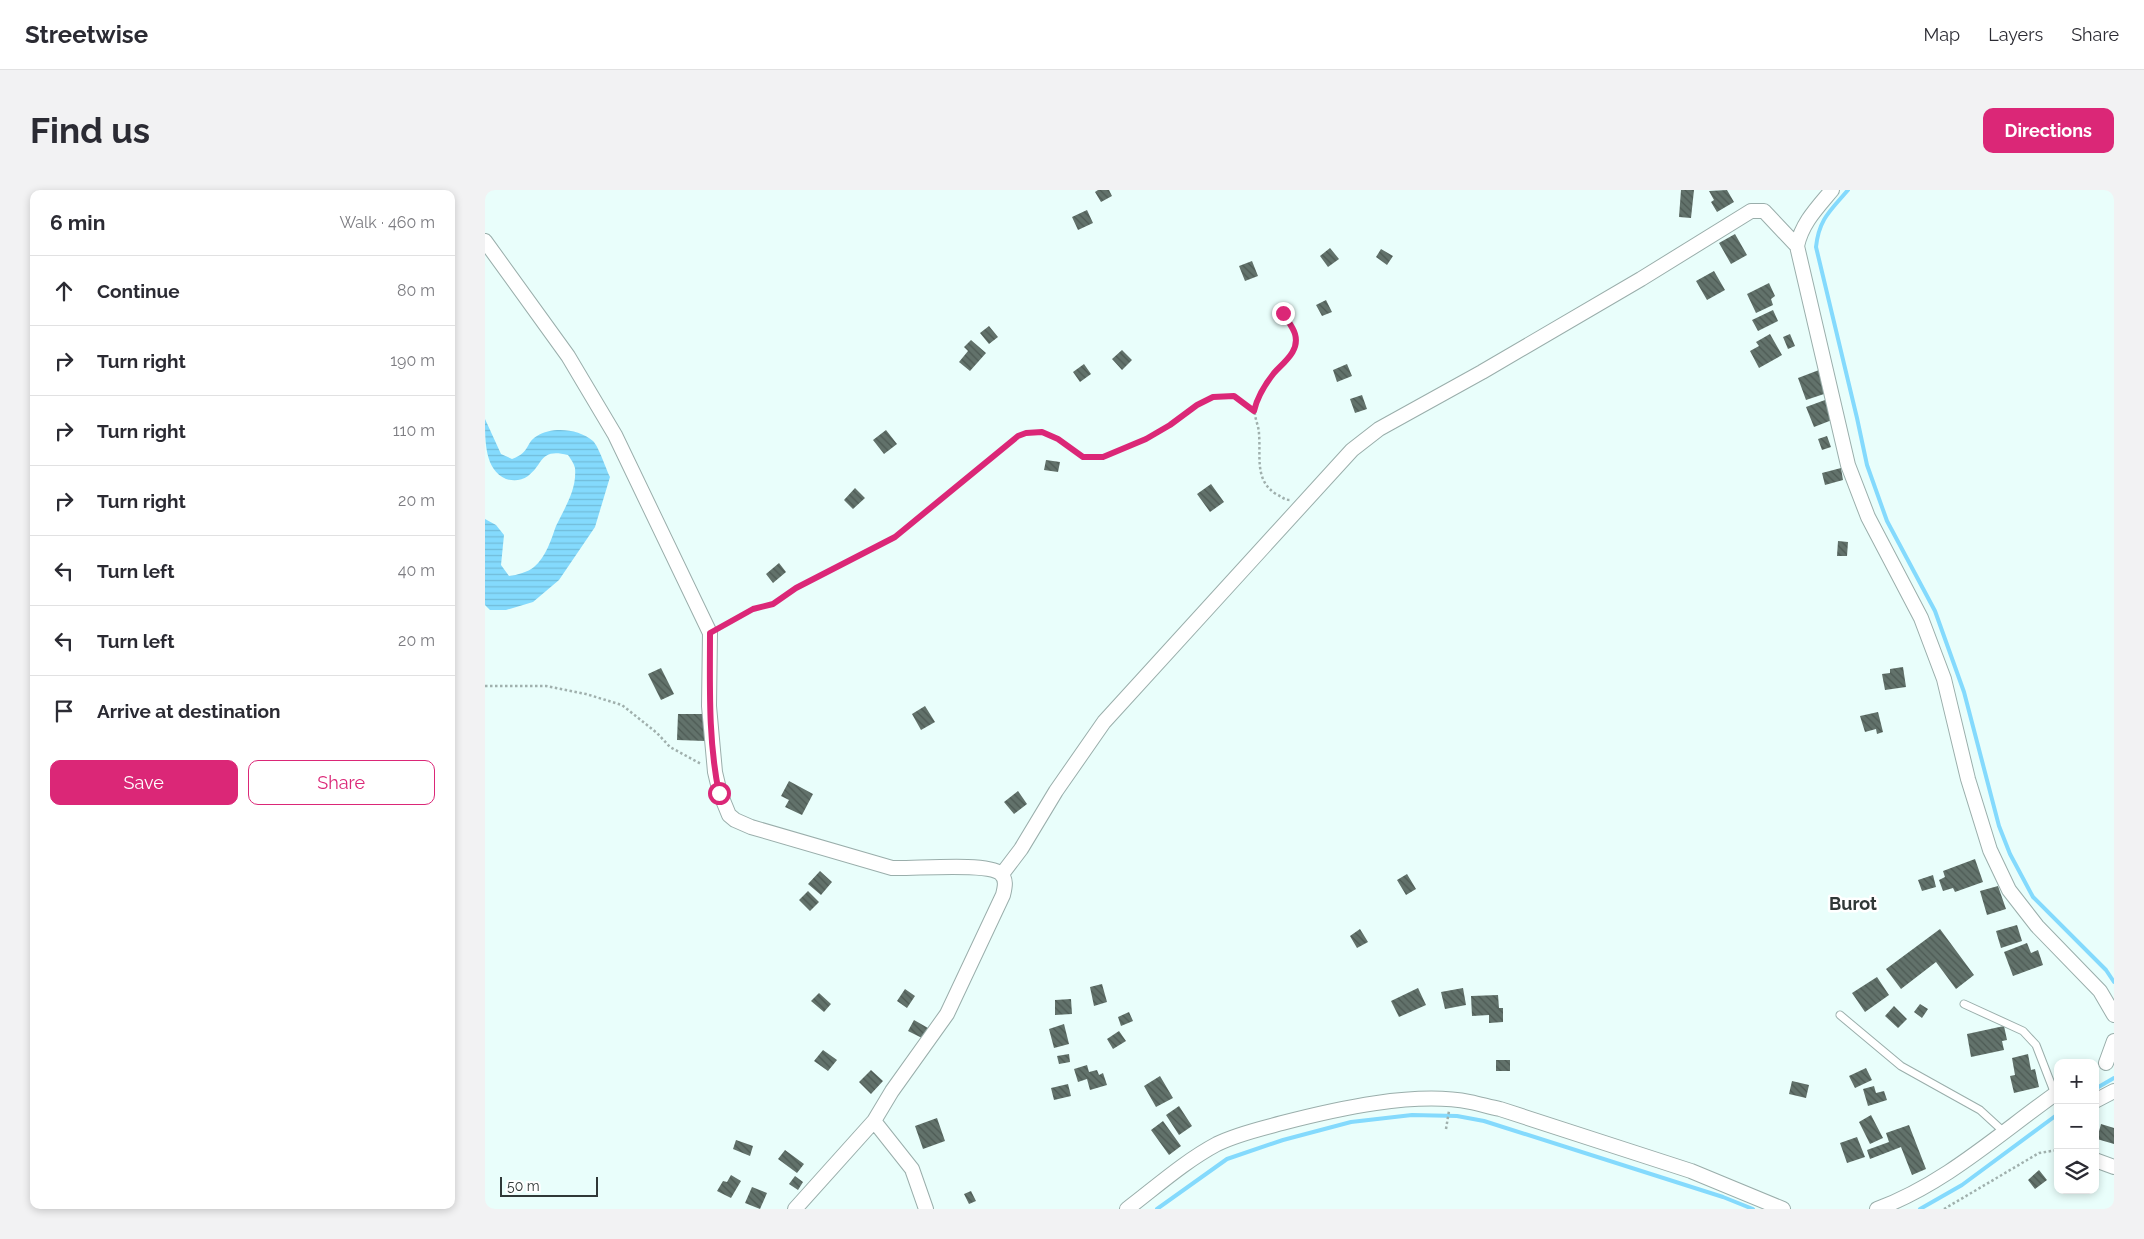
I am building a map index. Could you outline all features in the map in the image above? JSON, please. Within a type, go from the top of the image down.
[{"type":"street","points":[[1832,190],[1807,220],[1799,234],[1797,246],[1848,465],[1869,517],[1921,618],[1944,679],[1971,788],[1990,850],[2009,890],[2037,926],[2100,991],[2114,1015]]},
{"type":"street","points":[[1002,874],[1021,849],[1056,790],[1104,722],[1352,450],[1379,429],[1541,338],[1751,211],[1764,211],[1797,246]]},
{"type":"street","points":[[485,242],[568,356],[615,435],[710,633],[709,706],[715,772],[719,793],[729,814],[735,820],[751,827],[892,868],[913,869],[972,866],[993,869],[1002,874],[1005,881],[1003,895],[947,1014],[874,1121],[795,1209]]},
{"type":"street","points":[[2105,1064],[2114,1041]]},
{"type":"street","points":[[2099,1099],[2114,1091]]},
{"type":"street","points":[[1877,1209],[1894,1203],[1922,1188],[1971,1157],[2054,1095]]},
{"type":"street","points":[[1127,1209],[1193,1159],[1217,1144],[1247,1133],[1327,1111],[1423,1099],[1469,1101],[1500,1109],[1691,1171],[1783,1209]]},
{"type":"street","points":[[874,1121],[912,1169],[926,1209]]},
{"type":"street","points":[[2099,1161],[2114,1167]]},
{"type":"lane","points":[[1963,1004],[2023,1032],[2036,1045],[2054,1086]]},
{"type":"lane","points":[[1840,1015],[1901,1066],[1980,1110],[2004,1132]]},
{"type":"path","points":[[1283,313],[1295,334],[1295,346],[1289,359],[1273,374],[1254,411],[1259,433],[1259,468],[1262,475],[1272,491],[1286,500],[1293,499]]},
{"type":"path","points":[[710,633],[753,609],[773,604],[796,588],[895,537],[1018,436],[1026,433],[1042,432],[1058,439],[1083,457],[1103,457],[1146,439],[1170,425],[1197,405],[1213,397],[1234,396],[1254,411]]},
{"type":"path","points":[[485,686],[546,686],[586,694],[622,705],[670,746],[715,772]]},
{"type":"path","points":[[1446,1129],[1451,1102]]},
{"type":"path","points":[[1943,1209],[2039,1154],[2054,1151]]},
{"type":"water","points":[[485,419],[501,454],[512,459],[522,453],[533,439],[543,433],[566,430],[581,434],[593,441],[610,477],[595,527],[559,580],[533,602],[506,610],[490,610],[485,605],[485,519],[496,525],[504,535],[501,565],[509,576],[532,569],[545,553],[570,498],[574,484],[575,468],[568,455],[552,454],[543,458],[525,478],[517,480],[506,479],[499,475],[490,462],[486,446]]},
{"type":"building","points":[[1098,190],[1109,190],[1112,196],[1101,202],[1095,192]]},
{"type":"building","points":[[1681,190],[1694,190],[1691,218],[1679,217]]},
{"type":"building","points":[[1727,190],[1734,202],[1717,212],[1711,202],[1714,200],[1709,191]]},
{"type":"building","points":[[1087,210],[1093,223],[1078,230],[1072,217]]},
{"type":"building","points":[[1735,234],[1747,255],[1731,264],[1719,243]]},
{"type":"building","points":[[1330,248],[1339,259],[1328,267],[1320,256]]},
{"type":"building","points":[[1381,249],[1393,256],[1387,265],[1376,257]]},
{"type":"building","points":[[1252,261],[1258,276],[1245,281],[1239,266]]},
{"type":"building","points":[[1714,271],[1725,290],[1707,300],[1696,281]]},
{"type":"building","points":[[1769,283],[1775,296],[1771,299],[1773,305],[1756,313],[1747,294]]},
{"type":"building","points":[[1326,300],[1332,312],[1322,316],[1316,305]]},
{"type":"building","points":[[1773,310],[1778,321],[1758,331],[1752,320]]},
{"type":"building","points":[[989,326],[998,337],[989,344],[980,333]]},
{"type":"building","points":[[1770,334],[1782,355],[1759,368],[1750,351],[1759,346],[1756,342]]},
{"type":"building","points":[[1790,334],[1795,346],[1788,349],[1783,337]]},
{"type":"building","points":[[971,340],[986,353],[970,371],[959,362],[968,351],[964,347]]},
{"type":"building","points":[[1122,350],[1132,360],[1122,370],[1112,359]]},
{"type":"building","points":[[1084,364],[1091,374],[1080,382],[1073,372]]},
{"type":"building","points":[[1347,364],[1352,376],[1337,382],[1333,370]]},
{"type":"building","points":[[1819,370],[1827,393],[1806,400],[1798,378]]},
{"type":"building","points":[[1362,395],[1367,409],[1355,413],[1350,399]]},
{"type":"building","points":[[1825,400],[1832,420],[1814,427],[1806,407]]},
{"type":"building","points":[[886,430],[897,444],[884,454],[873,440]]},
{"type":"building","points":[[1827,436],[1831,447],[1822,450],[1818,439]]},
{"type":"building","points":[[1046,460],[1060,462],[1058,472],[1044,470]]},
{"type":"building","points":[[1841,468],[1843,480],[1825,485],[1822,473]]},
{"type":"building","points":[[1211,484],[1224,502],[1210,512],[1197,494]]},
{"type":"building","points":[[855,488],[865,498],[853,509],[844,500]]},
{"type":"building","points":[[1838,541],[1848,542],[1847,556],[1837,556]]},
{"type":"building","points":[[779,563],[786,572],[773,583],[766,574]]},
{"type":"building","points":[[1903,667],[1906,687],[1885,690],[1882,674],[1890,673],[1890,669]]},
{"type":"building","points":[[661,668],[674,694],[661,700],[648,674]]},
{"type":"building","points":[[925,706],[935,722],[921,730],[912,714]]},
{"type":"building","points":[[1878,712],[1883,732],[1877,734],[1876,729],[1865,732],[1860,716]]},
{"type":"building","points":[[678,714],[705,714],[705,741],[677,740]]},
{"type":"building","points":[[789,781],[813,794],[802,815],[785,807],[789,800],[781,796]]},
{"type":"building","points":[[1018,791],[1027,804],[1014,814],[1004,802]]},
{"type":"building","points":[[1975,859],[1983,882],[1955,892],[1953,888],[1943,891],[1939,880],[1945,877],[1943,871]]},
{"type":"building","points":[[820,871],[832,882],[821,895],[808,884]]},
{"type":"building","points":[[1407,874],[1416,889],[1406,895],[1397,880]]},
{"type":"building","points":[[1933,875],[1936,887],[1922,891],[1918,880]]},
{"type":"building","points":[[1998,886],[2006,909],[1987,915],[1980,891]]},
{"type":"building","points":[[808,891],[819,902],[810,911],[799,900]]},
{"type":"building","points":[[2017,925],[2022,941],[2001,948],[1996,931]]},
{"type":"building","points":[[1360,929],[1368,942],[1357,948],[1350,936]]},
{"type":"building","points":[[1940,929],[1974,975],[1956,989],[1936,962],[1901,989],[1886,969]]},
{"type":"building","points":[[2027,943],[2031,953],[2038,950],[2043,965],[2013,976],[2004,952]]},
{"type":"building","points":[[1877,977],[1889,995],[1865,1012],[1852,993]]},
{"type":"building","points":[[1102,984],[1107,1002],[1094,1006],[1090,987]]},
{"type":"building","points":[[1418,988],[1426,1005],[1399,1017],[1391,1001]]},
{"type":"building","points":[[1463,988],[1466,1005],[1445,1009],[1441,992]]},
{"type":"building","points":[[905,989],[915,996],[907,1008],[897,1001]]},
{"type":"building","points":[[819,993],[831,1004],[824,1012],[811,1001]]},
{"type":"building","points":[[1498,995],[1499,1008],[1503,1008],[1503,1022],[1489,1023],[1489,1015],[1472,1016],[1471,996]]},
{"type":"building","points":[[1071,999],[1072,1014],[1055,1015],[1055,1000]]},
{"type":"building","points":[[1920,1004],[1928,1009],[1922,1018],[1914,1012]]},
{"type":"building","points":[[1894,1006],[1907,1019],[1898,1028],[1885,1016]]},
{"type":"building","points":[[1129,1012],[1133,1021],[1121,1026],[1118,1017]]},
{"type":"building","points":[[914,1020],[928,1028],[922,1038],[908,1031]]},
{"type":"building","points":[[1064,1024],[1069,1044],[1054,1048],[1049,1029]]},
{"type":"building","points":[[2004,1026],[2007,1040],[2002,1041],[2004,1050],[1971,1057],[1967,1034]]},
{"type":"building","points":[[1119,1031],[1126,1041],[1113,1049],[1107,1039]]},
{"type":"building","points":[[823,1050],[837,1060],[828,1071],[814,1061]]},
{"type":"building","points":[[1069,1054],[1070,1062],[1059,1064],[1057,1056]]},
{"type":"building","points":[[2028,1054],[2031,1070],[2035,1069],[2039,1087],[2014,1093],[2010,1076],[2015,1075],[2012,1058]]},
{"type":"building","points":[[1496,1060],[1510,1060],[1510,1071],[1496,1071]]},
{"type":"building","points":[[1087,1065],[1089,1072],[1097,1070],[1099,1075],[1103,1073],[1107,1085],[1090,1090],[1087,1079],[1078,1082],[1074,1069]]},
{"type":"building","points":[[1866,1068],[1872,1080],[1855,1088],[1849,1076]]},
{"type":"building","points":[[871,1070],[883,1081],[871,1094],[859,1082]]},
{"type":"building","points":[[1160,1076],[1173,1098],[1156,1107],[1144,1086]]},
{"type":"building","points":[[1792,1081],[1809,1085],[1806,1098],[1789,1094]]},
{"type":"building","points":[[1068,1084],[1071,1096],[1054,1100],[1051,1088]]},
{"type":"building","points":[[1874,1086],[1876,1093],[1884,1091],[1887,1100],[1868,1106],[1863,1089]]},
{"type":"building","points":[[1179,1106],[1192,1126],[1179,1135],[1166,1115]]},
{"type":"building","points":[[1871,1115],[1883,1138],[1870,1144],[1859,1122]]},
{"type":"building","points":[[937,1118],[945,1141],[923,1149],[915,1126]]},
{"type":"building","points":[[1163,1121],[1181,1146],[1169,1155],[1151,1130]]},
{"type":"building","points":[[2101,1124],[2114,1128],[2114,1144],[2099,1140]]},
{"type":"building","points":[[1909,1125],[1926,1169],[1912,1175],[1901,1147],[1870,1159],[1867,1150],[1889,1142],[1886,1133]]},
{"type":"building","points":[[1857,1137],[1865,1157],[1847,1163],[1840,1143]]},
{"type":"building","points":[[736,1140],[753,1146],[750,1156],[733,1149]]},
{"type":"building","points":[[785,1150],[804,1164],[797,1173],[778,1159]]},
{"type":"building","points":[[2039,1170],[2047,1180],[2035,1189],[2028,1180]]},
{"type":"building","points":[[731,1175],[741,1181],[731,1198],[717,1191],[723,1181],[727,1182]]},
{"type":"building","points":[[795,1176],[803,1182],[798,1190],[789,1184]]},
{"type":"building","points":[[752,1187],[767,1193],[760,1209],[745,1203]]},
{"type":"building","points":[[971,1191],[976,1201],[969,1204],[964,1194]]},
{"type":"waterway","points":[[1848,190],[1826,216],[1817,237],[1816,247],[1867,465],[1887,521],[1935,611],[1964,692],[1999,826],[2010,854],[2033,897],[2106,970],[2114,982]]},
{"type":"waterway","points":[[2099,1087],[2114,1078]]},
{"type":"waterway","points":[[1157,1209],[1227,1159],[1283,1140],[1351,1122],[1412,1115],[1457,1116],[1484,1121],[1723,1197],[1753,1209]]},
{"type":"waterway","points":[[1920,1209],[1962,1185],[2054,1117]]},
{"type":"district","name":"Burot","points":[[1853,903]]},
{"type":"route","points":[[719,793],[715,772],[709,706],[710,633],[753,609],[773,604],[796,588],[895,537],[1018,436],[1026,433],[1042,432],[1058,439],[1083,457],[1103,457],[1146,439],[1170,425],[1197,405],[1213,397],[1234,396],[1254,411],[1255,404],[1273,374],[1289,359],[1295,346],[1295,334],[1283,313]]}]
